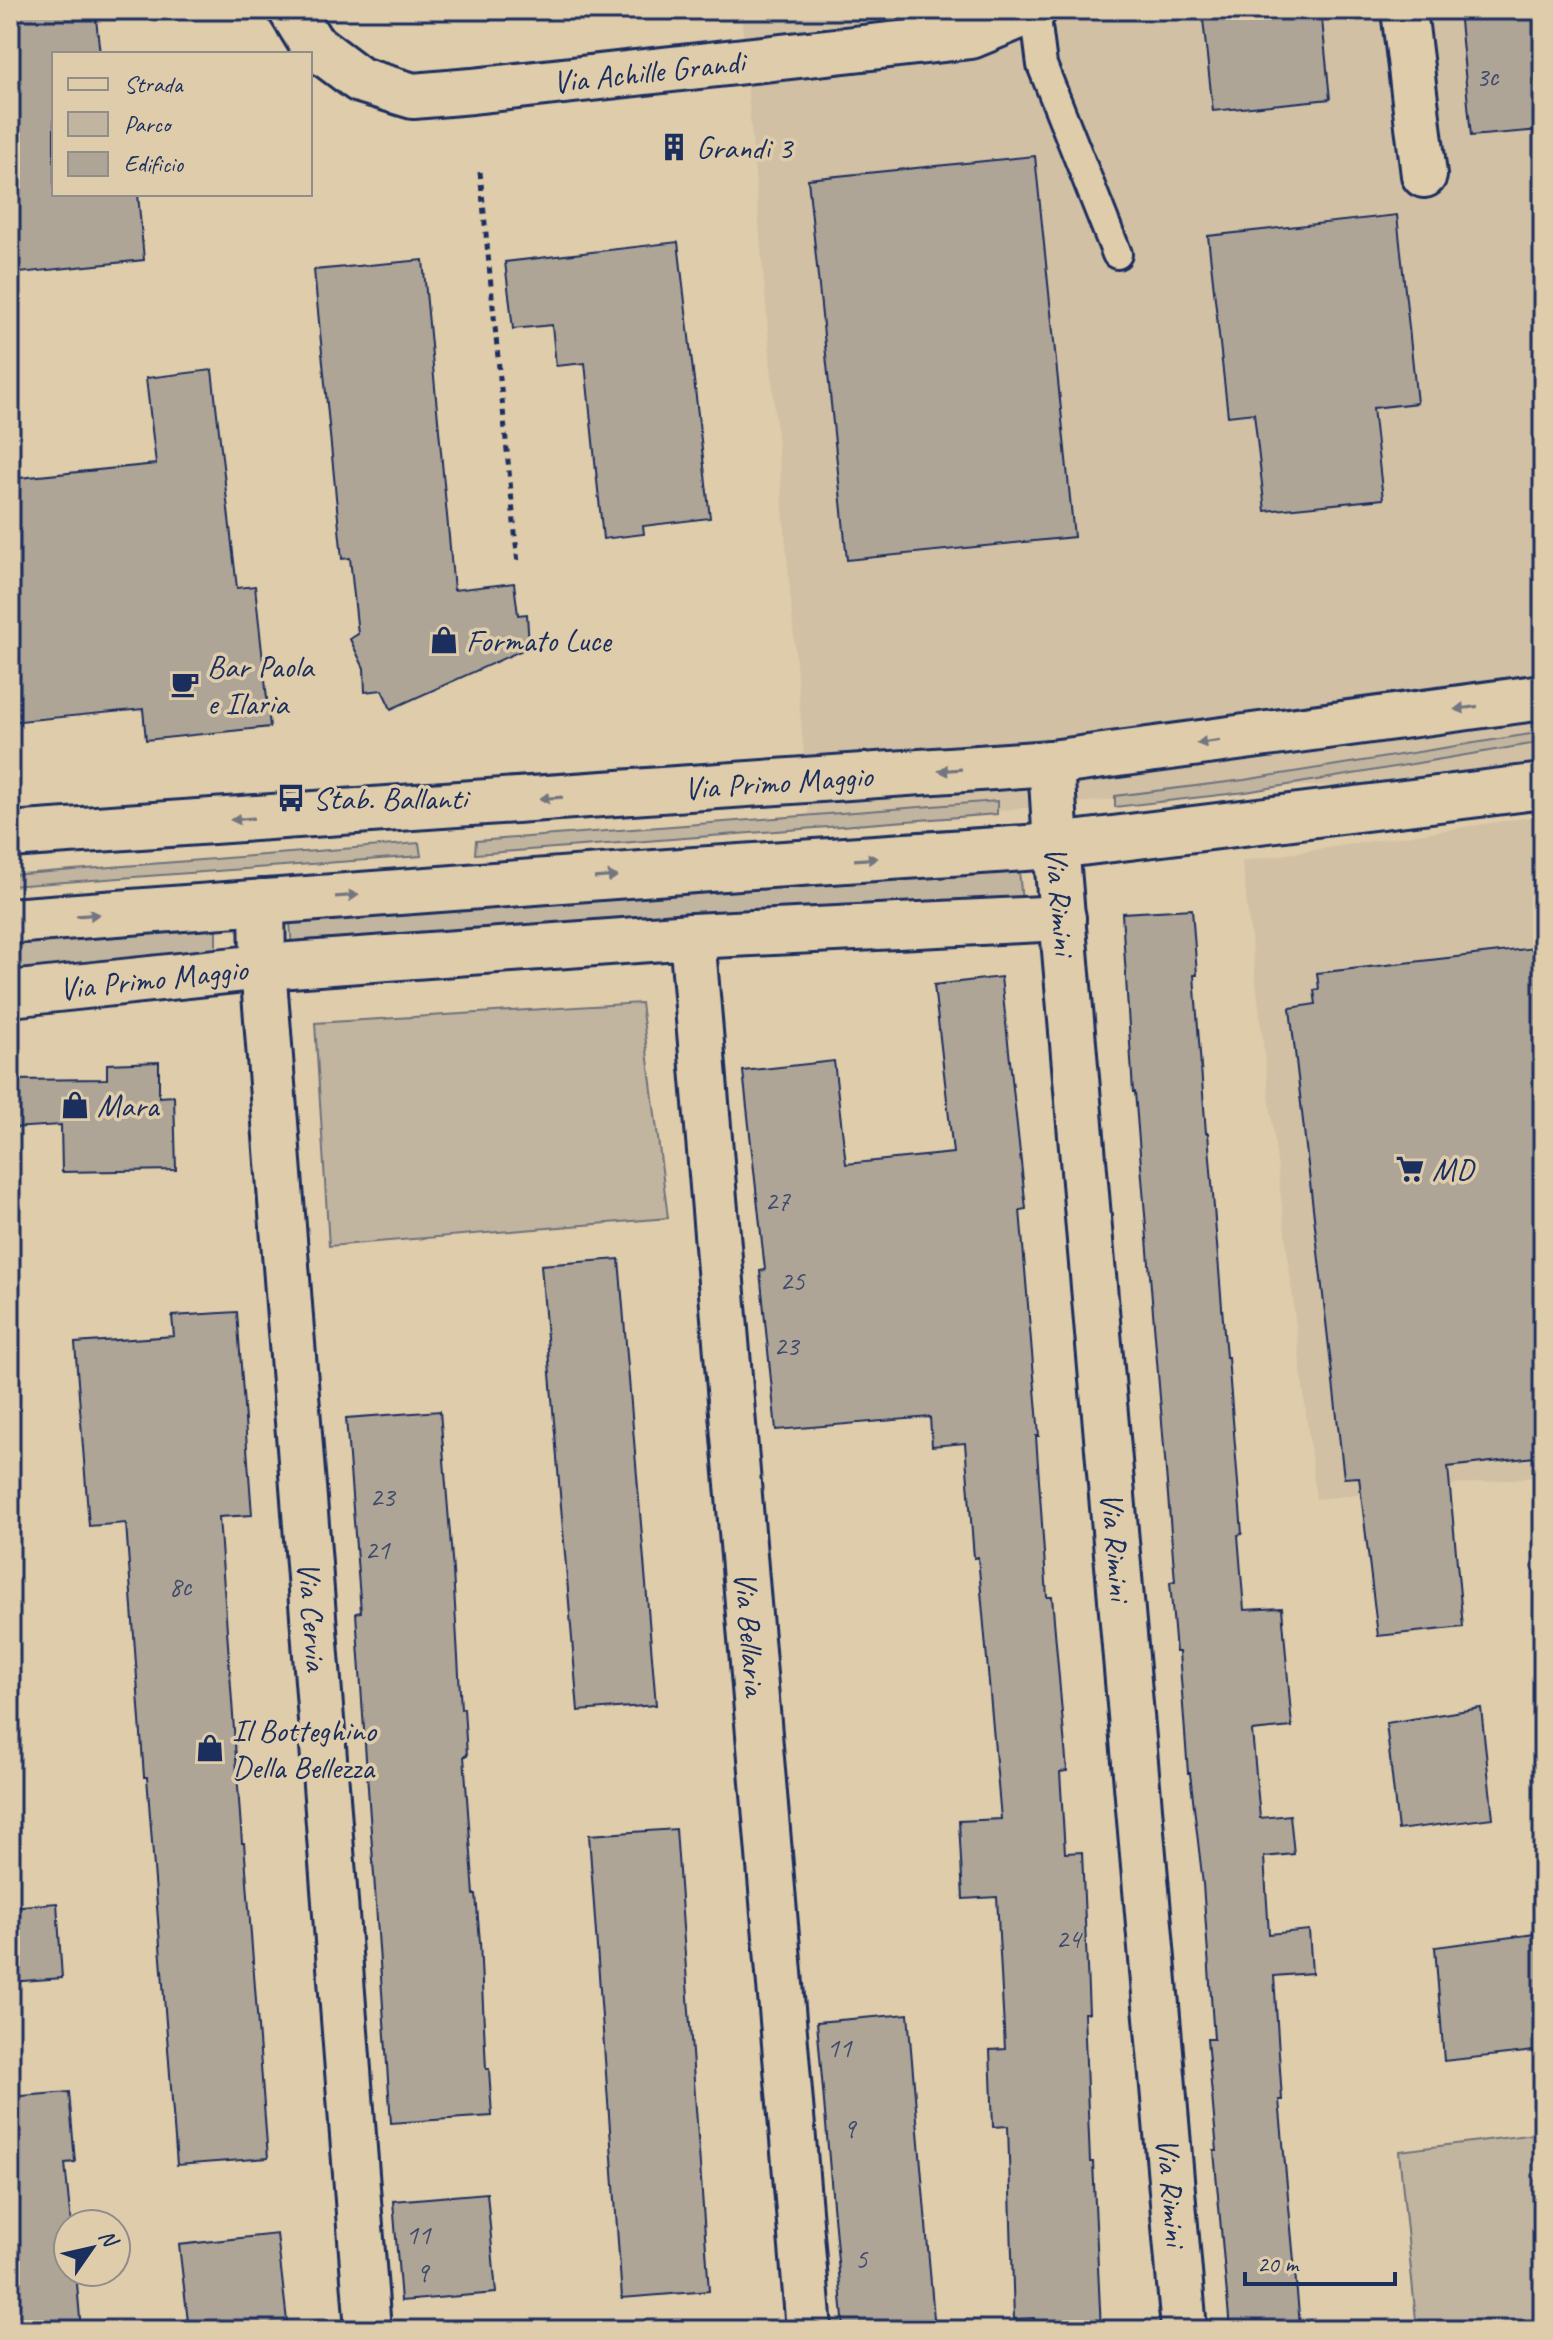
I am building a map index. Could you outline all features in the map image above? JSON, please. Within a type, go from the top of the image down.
[{"type":"street","name":"Via Achille Grandi","points":[[291,10],[312,44],[360,80],[413,96],[971,36],[1035,10]]},
{"type":"street","points":[[1404,10],[1424,175]]},
{"type":"street","name":"Via Primo Maggio","points":[[10,835],[1051,763],[1543,697]]},
{"type":"street","name":"Via Rimini","points":[[1051,763],[1184,2330]]},
{"type":"street","name":"Via Primo Maggio","points":[[10,921],[1056,846],[1543,786]]},
{"type":"street","name":"Via Cervia","points":[[262,902],[263,967],[368,2330]]},
{"type":"street","name":"Via Primo Maggio","points":[[10,994],[263,967],[692,936],[1063,918]]},
{"type":"street","name":"Via Bellaria","points":[[692,936],[809,2330]]},
{"type":"lane","points":[[1035,10],[1042,65],[1117,254]]},
{"type":"path","points":[[480,172],[518,564]]},
{"type":"shaded area","points":[[741,10],[1543,10],[1543,782],[1241,787],[810,829]]},
{"type":"shaded area","name":"MD","points":[[1543,815],[1543,1476],[1316,1499],[1242,861]]},
{"type":"green space","points":[[1543,732],[1543,742],[1246,792],[1115,807],[1115,796],[1244,780]]},
{"type":"green space","points":[[997,801],[997,814],[475,854],[476,841]]},
{"type":"green space","points":[[419,843],[421,856],[10,886],[10,875]]},
{"type":"green space","points":[[1019,870],[1022,902],[292,951],[290,921]]},
{"type":"green space","points":[[216,929],[216,956],[10,971],[10,943]]},
{"type":"green space","points":[[641,1003],[668,1218],[329,1246],[315,1023]]},
{"type":"green space","points":[[1543,2133],[1543,2330],[1417,2330],[1399,2151]]},
{"type":"building","points":[[10,10],[95,10],[100,52],[52,52],[52,196],[138,196],[144,260],[10,274]]},
{"type":"building","points":[[1202,10],[1321,10],[1330,99],[1213,111]]},
{"type":"building","points":[[1459,10],[1543,10],[1543,70],[1535,70],[1540,130],[1471,136]]},
{"type":"building","points":[[1035,156],[1074,537],[847,560],[808,179]]},
{"type":"building","points":[[1397,215],[1417,403],[1373,408],[1383,499],[1265,511],[1254,413],[1228,416],[1208,236]]},
{"type":"building","points":[[678,242],[710,518],[643,526],[644,534],[603,539],[585,363],[556,366],[552,325],[513,329],[505,262]]},
{"type":"building","points":[[423,260],[454,590],[514,583],[518,615],[527,614],[529,647],[391,709],[382,690],[365,692],[364,668],[350,639],[358,634],[350,558],[342,559],[314,270]]},
{"type":"building","points":[[212,370],[237,588],[255,586],[270,727],[146,740],[143,709],[10,722],[10,479],[156,464],[146,378]]},
{"type":"building","points":[[1192,909],[1206,1133],[1242,1534],[1238,1535],[1244,1610],[1282,1608],[1292,1727],[1252,1731],[1260,1818],[1290,1815],[1294,1854],[1264,1857],[1269,1934],[1309,1930],[1312,1973],[1274,1976],[1282,2100],[1279,2100],[1300,2325],[1230,2329],[1207,2039],[1214,2039],[1203,1884],[1188,1773],[1170,1582],[1175,1581],[1133,1092],[1122,913]]},
{"type":"building","name":"MD","points":[[1543,947],[1543,1456],[1448,1467],[1463,1627],[1378,1636],[1359,1477],[1344,1478],[1290,1008],[1316,1004],[1314,990],[1319,989],[1317,973]]},
{"type":"building","points":[[1001,977],[1026,1209],[1020,1210],[1039,1436],[1036,1436],[1047,1597],[1052,1597],[1067,1771],[1060,1772],[1065,1853],[1082,1852],[1089,2013],[1084,2013],[1101,2330],[1035,2330],[1034,2318],[1014,2319],[1008,2126],[993,2127],[990,2050],[1005,2049],[997,1897],[963,1899],[959,1821],[1001,1819],[965,1443],[932,1446],[930,1417],[776,1430],[760,1271],[765,1270],[743,1071],[834,1061],[846,1164],[953,1153],[934,985]]},
{"type":"building","points":[[159,1062],[159,1097],[174,1096],[176,1170],[62,1172],[61,1125],[10,1128],[10,1080],[107,1079],[107,1064]]},
{"type":"building","points":[[619,1259],[656,1705],[578,1711],[541,1265]]},
{"type":"building","points":[[237,1312],[252,1515],[219,1517],[268,2158],[177,2165],[126,1523],[89,1526],[75,1343],[174,1336],[172,1316]]},
{"type":"building","points":[[440,1411],[461,1709],[464,1708],[467,1756],[464,1756],[480,1942],[486,2069],[489,2069],[492,2116],[391,2123],[356,1613],[361,1612],[346,1418]]},
{"type":"building","points":[[1481,1708],[1493,1818],[1398,1830],[1386,1723]]},
{"type":"building","points":[[676,1829],[709,2291],[622,2298],[589,1835]]},
{"type":"building","points":[[57,1903],[62,1978],[10,1982],[10,1907]]},
{"type":"building","points":[[1543,1933],[1543,2050],[1444,2061],[1435,1947]]},
{"type":"building","points":[[908,2014],[935,2330],[844,2330],[817,2022]]},
{"type":"building","points":[[69,2092],[75,2162],[65,2163],[69,2208],[52,2208],[52,2288],[77,2288],[81,2330],[10,2330],[10,2097]]},
{"type":"building","points":[[487,2193],[496,2293],[401,2301],[393,2201]]},
{"type":"building","points":[[277,2234],[288,2330],[189,2330],[179,2245]]},
{"type":"place","name":"Grandi 3","points":[[674,147]]},
{"type":"place","name":"Formato Luce","points":[[444,640]]},
{"type":"place","name":"Bar Paola e Ilaria","points":[[185,684]]},
{"type":"place","name":"Stab. Ballanti","points":[[291,798]]},
{"type":"place","name":"Mara","points":[[75,1105]]},
{"type":"place","name":"MD","points":[[1410,1169]]},
{"type":"place","name":"Il Botteghino Della Bellezza","points":[[210,1748]]}]
